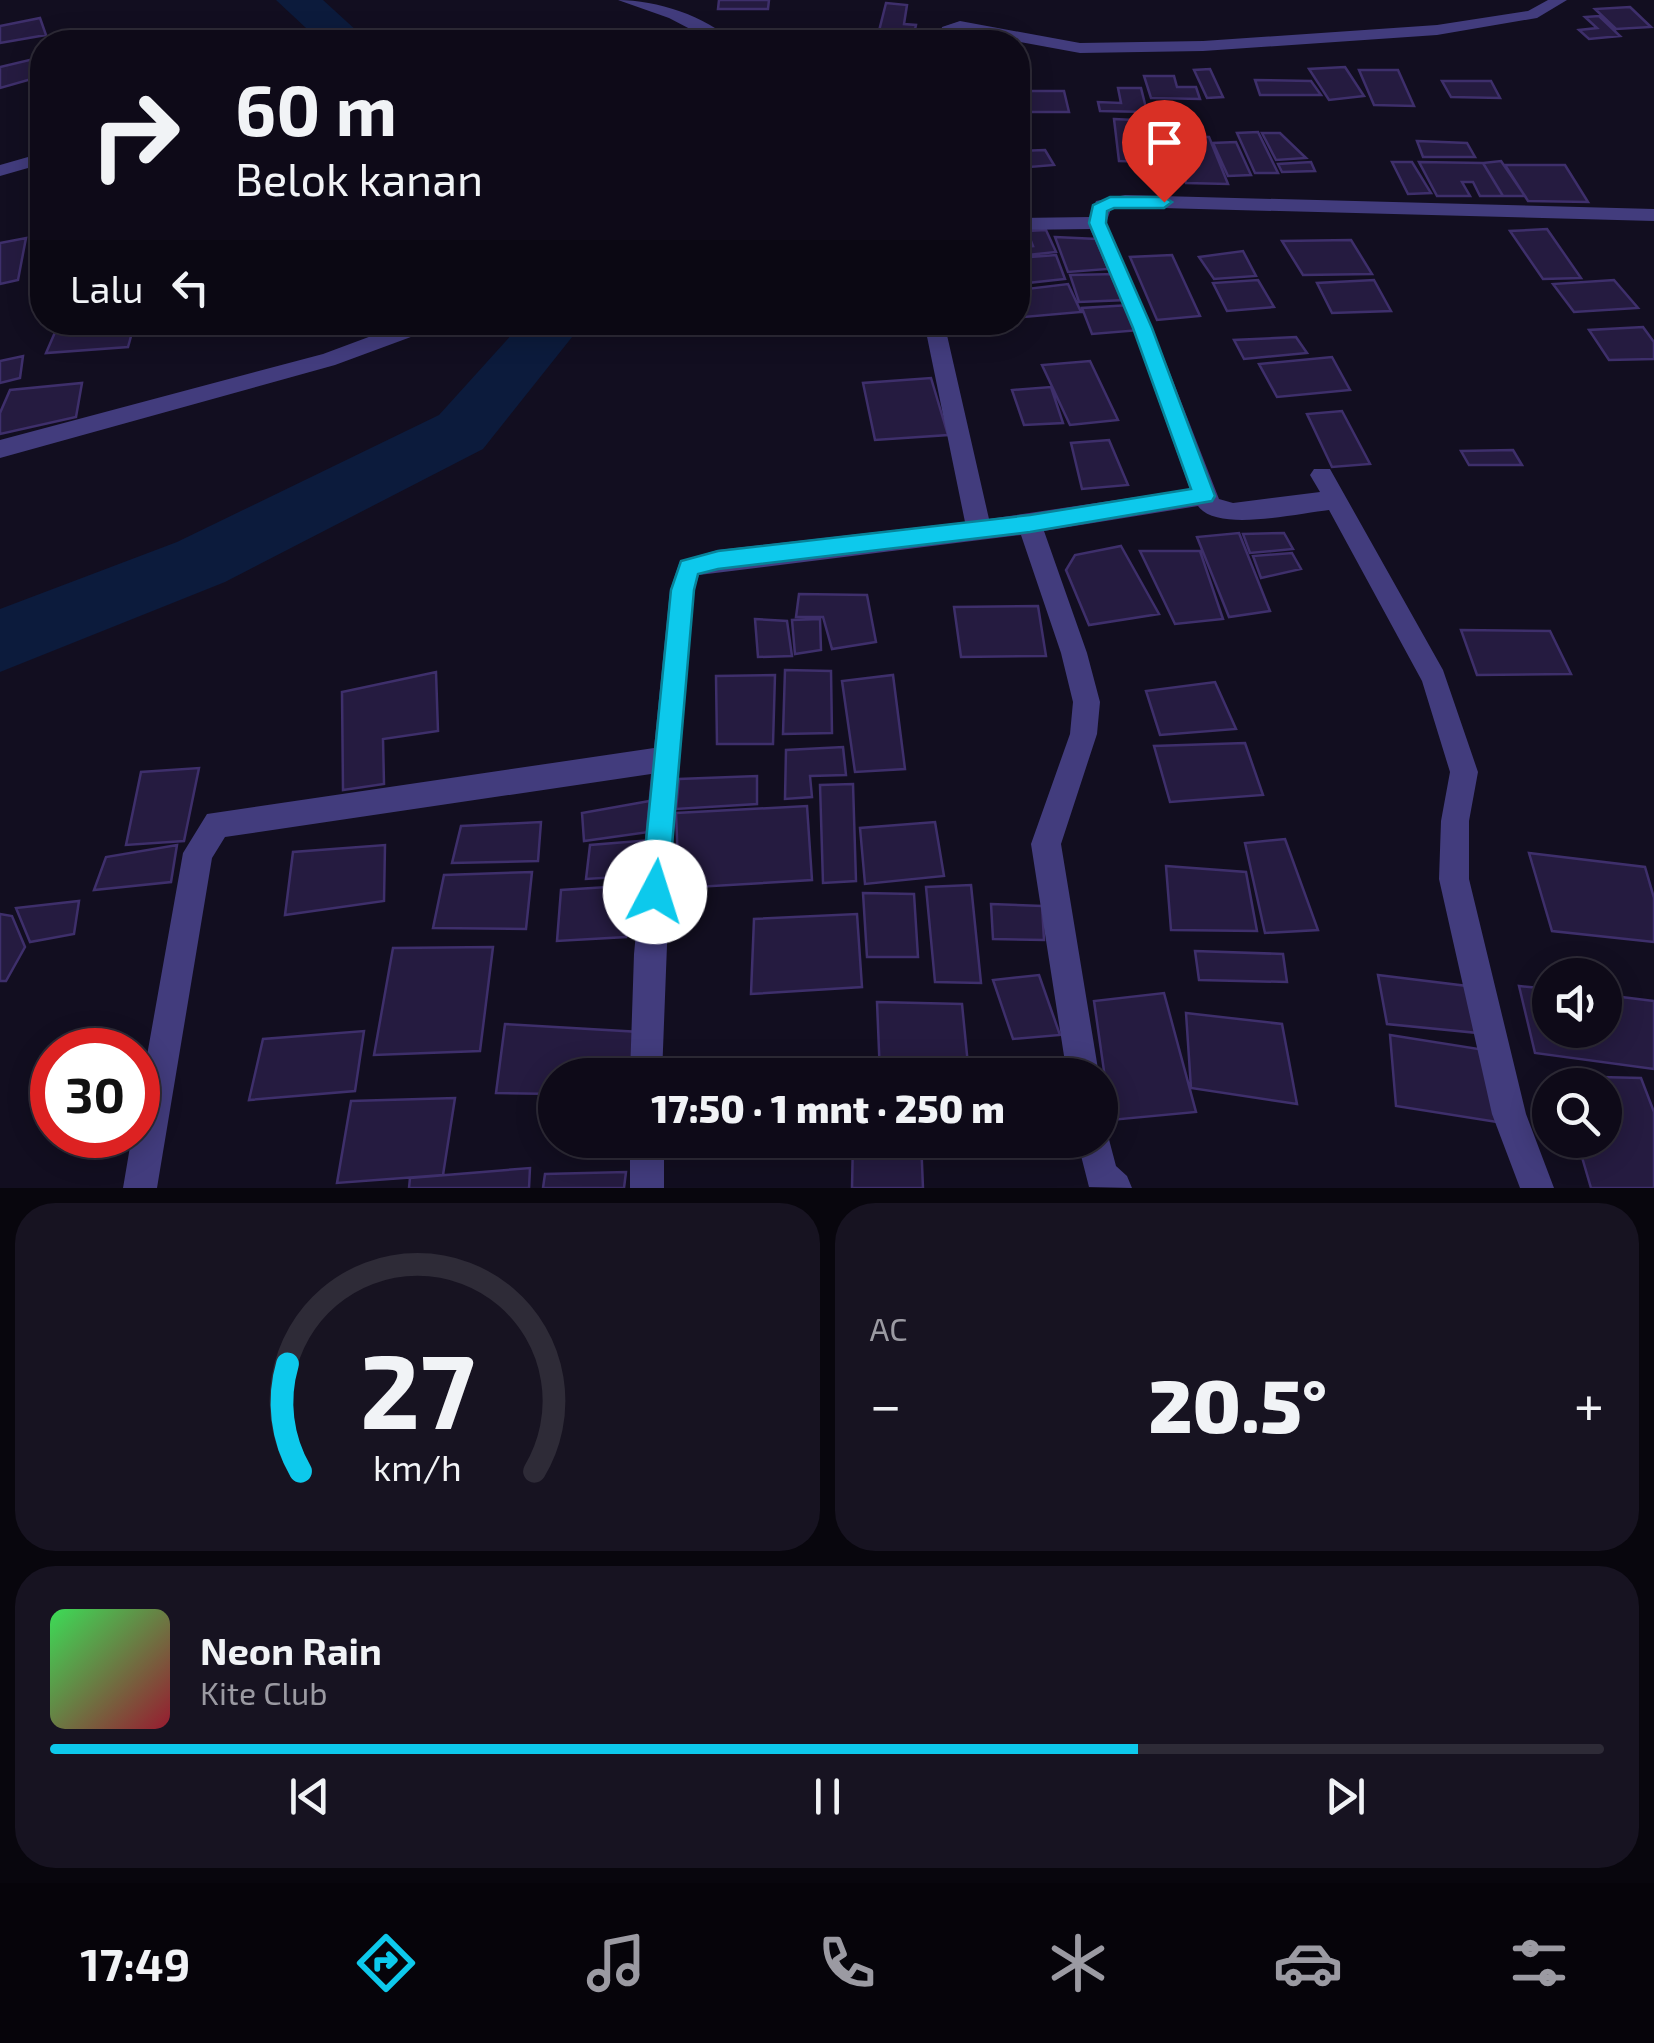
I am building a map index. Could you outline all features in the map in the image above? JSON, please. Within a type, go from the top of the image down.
[{"type":"street","points":[[626,0],[674,15],[703,30]]},
{"type":"street","points":[[1030,41],[1118,50],[1437,30],[1532,15],[1559,0]]},
{"type":"street","points":[[948,30],[960,26],[979,30]]},
{"type":"street","points":[[0,171],[30,162]]},
{"type":"street","points":[[1537,1188],[1509,1114],[1454,879],[1455,821],[1464,772],[1434,678],[1328,488],[1233,512],[1211,506],[1097,223],[1103,205],[1125,201],[1654,214]]},
{"type":"street","points":[[1030,224],[1097,223]]},
{"type":"street","points":[[0,449],[328,360],[396,335]]},
{"type":"street","points":[[937,335],[979,530]]},
{"type":"street","points":[[646,1058],[645,1004],[666,759],[682,590],[689,568],[718,560],[1030,524],[1204,496]]},
{"type":"street","points":[[1030,524],[1088,712],[1075,759],[1052,812],[1046,844],[1080,1058]]},
{"type":"street","points":[[140,1188],[198,853],[217,824],[666,759]]},
{"type":"street","points":[[647,1158],[647,1188]]},
{"type":"street","points":[[1098,1158],[1102,1175],[1115,1188]]},
{"type":"building","points":[[719,0],[769,0],[768,9],[718,9]]},
{"type":"building","points":[[886,3],[907,5],[904,24],[916,25],[915,30],[879,30]]},
{"type":"building","points":[[1630,7],[1651,27],[1616,29],[1595,9]]},
{"type":"building","points":[[1599,16],[1620,36],[1589,39],[1579,30],[1597,28],[1585,17]]},
{"type":"building","points":[[40,18],[44,30],[30,30],[30,38],[0,43],[0,26]]},
{"type":"building","points":[[30,60],[30,79],[0,88],[0,67]]},
{"type":"building","points":[[1345,67],[1364,96],[1329,100],[1309,69]]},
{"type":"building","points":[[1210,69],[1223,97],[1207,98],[1194,70]]},
{"type":"building","points":[[1359,70],[1398,70],[1414,106],[1374,105]]},
{"type":"building","points":[[1144,76],[1174,76],[1177,87],[1196,87],[1200,99],[1151,98]]},
{"type":"building","points":[[1255,80],[1311,81],[1321,95],[1260,95]]},
{"type":"building","points":[[1442,81],[1491,81],[1500,98],[1451,97]]},
{"type":"building","points":[[1118,88],[1141,88],[1147,112],[1100,111],[1098,102],[1121,103]]},
{"type":"building","points":[[1030,91],[1064,91],[1069,112],[1030,112]]},
{"type":"building","points":[[1114,119],[1153,121],[1161,162],[1119,161]]},
{"type":"building","points":[[1258,132],[1278,173],[1255,173],[1237,133]]},
{"type":"building","points":[[1262,133],[1280,133],[1306,158],[1276,160]]},
{"type":"building","points":[[1173,136],[1209,137],[1228,184],[1186,183]]},
{"type":"building","points":[[1417,141],[1467,143],[1475,157],[1423,157]]},
{"type":"building","points":[[1236,142],[1251,175],[1228,176],[1213,143]]},
{"type":"building","points":[[1045,150],[1054,165],[1030,167],[1030,151]]},
{"type":"building","points":[[1501,161],[1525,196],[1503,196],[1483,163]]},
{"type":"building","points":[[1311,162],[1315,171],[1282,172],[1278,164]]},
{"type":"building","points":[[1392,162],[1412,162],[1431,193],[1408,194]]},
{"type":"building","points":[[1419,162],[1483,163],[1503,196],[1480,196],[1473,182],[1462,182],[1470,196],[1437,196]]},
{"type":"building","points":[[1505,165],[1565,165],[1588,202],[1528,201]]},
{"type":"building","points":[[1547,229],[1581,278],[1543,279],[1510,231]]},
{"type":"building","points":[[1046,230],[1056,252],[1030,255],[1033,246],[1030,231]]},
{"type":"building","points":[[1055,237],[1097,239],[1108,269],[1068,272]]},
{"type":"building","points":[[26,238],[18,280],[0,284],[0,243]]},
{"type":"building","points":[[1351,240],[1372,274],[1303,275],[1282,241]]},
{"type":"building","points":[[1243,251],[1256,276],[1214,279],[1199,257]]},
{"type":"building","points":[[1056,255],[1065,279],[1030,283],[1030,257]]},
{"type":"building","points":[[1172,255],[1200,316],[1157,320],[1130,257]]},
{"type":"building","points":[[1117,274],[1126,300],[1079,302],[1070,275]]},
{"type":"building","points":[[1258,280],[1274,307],[1227,311],[1213,283]]},
{"type":"building","points":[[1374,280],[1391,311],[1332,313],[1317,283]]},
{"type":"building","points":[[1614,280],[1638,308],[1574,312],[1553,284]]},
{"type":"building","points":[[1068,284],[1081,312],[1030,316],[1030,289]]},
{"type":"building","points":[[1130,305],[1141,330],[1092,334],[1082,308]]},
{"type":"building","points":[[1643,327],[1654,342],[1654,359],[1609,360],[1589,330]]},
{"type":"building","points":[[54,335],[131,335],[128,347],[46,353]]},
{"type":"building","points":[[1296,337],[1307,353],[1244,359],[1234,340]]},
{"type":"building","points":[[23,356],[20,378],[0,383],[0,361]]},
{"type":"building","points":[[1332,357],[1350,390],[1277,397],[1259,364]]},
{"type":"building","points":[[1090,361],[1118,420],[1070,425],[1042,365]]},
{"type":"building","points":[[931,378],[948,435],[875,440],[863,383]]},
{"type":"building","points":[[82,383],[76,417],[0,434],[0,413],[10,390]]},
{"type":"building","points":[[1051,387],[1063,423],[1024,425],[1012,390]]},
{"type":"building","points":[[1342,411],[1370,464],[1332,467],[1307,414]]},
{"type":"building","points":[[1109,440],[1128,485],[1082,489],[1071,443]]},
{"type":"building","points":[[1513,450],[1522,465],[1469,465],[1461,451]]},
{"type":"building","points":[[1239,533],[1270,611],[1229,617],[1197,537]]},
{"type":"building","points":[[1284,533],[1293,549],[1250,553],[1243,534]]},
{"type":"building","points":[[1121,546],[1159,614],[1089,625],[1066,570],[1075,555]]},
{"type":"building","points":[[1140,551],[1200,551],[1223,619],[1175,624]]},
{"type":"building","points":[[1292,553],[1301,569],[1261,578],[1253,556]]},
{"type":"building","points":[[799,594],[867,595],[876,642],[832,649],[823,617],[796,617]]},
{"type":"building","points":[[1038,606],[1046,656],[961,657],[954,607]]},
{"type":"building","points":[[755,619],[787,621],[792,656],[758,657]]},
{"type":"building","points":[[820,619],[821,650],[795,654],[792,620]]},
{"type":"building","points":[[1461,630],[1550,631],[1571,674],[1477,675]]},
{"type":"building","points":[[785,670],[831,671],[832,733],[783,734]]},
{"type":"building","points":[[436,672],[438,731],[383,739],[384,784],[343,790],[342,692]]},
{"type":"building","points":[[775,675],[773,744],[717,744],[716,676]]},
{"type":"building","points":[[893,675],[905,769],[855,772],[842,681]]},
{"type":"building","points":[[1215,682],[1236,729],[1160,735],[1146,691]]},
{"type":"building","points":[[1245,743],[1263,795],[1170,802],[1154,746]]},
{"type":"building","points":[[843,747],[846,775],[810,776],[812,797],[785,799],[786,750]]},
{"type":"building","points":[[199,768],[184,841],[126,845],[141,772]]},
{"type":"building","points":[[757,776],[757,804],[676,809],[679,779]]},
{"type":"building","points":[[853,784],[856,881],[823,883],[820,785]]},
{"type":"building","points":[[655,800],[656,831],[584,841],[582,813]]},
{"type":"building","points":[[807,806],[812,880],[679,888],[676,813]]},
{"type":"building","points":[[541,822],[538,861],[452,863],[461,826]]},
{"type":"building","points":[[935,822],[944,876],[865,884],[860,828]]},
{"type":"building","points":[[1285,839],[1318,930],[1265,933],[1245,843]]},
{"type":"building","points":[[651,840],[652,875],[586,879],[590,845]]},
{"type":"building","points":[[177,845],[171,882],[94,890],[106,857]]},
{"type":"building","points":[[385,845],[384,901],[285,915],[293,852]]},
{"type":"building","points":[[1529,853],[1645,867],[1654,898],[1654,942],[1552,931]]},
{"type":"building","points":[[1166,866],[1246,872],[1257,931],[1171,930]]},
{"type":"building","points":[[532,872],[526,929],[433,928],[444,875]]},
{"type":"building","points":[[971,885],[981,983],[935,982],[926,887]]},
{"type":"building","points":[[623,886],[626,937],[557,941],[561,890]]},
{"type":"building","points":[[863,893],[914,894],[918,957],[867,957]]},
{"type":"building","points":[[79,901],[74,934],[30,942],[16,908]]},
{"type":"building","points":[[991,904],[1042,906],[1044,940],[993,939]]},
{"type":"building","points":[[0,914],[12,916],[25,947],[6,981],[0,981]]},
{"type":"building","points":[[857,914],[862,987],[751,994],[754,919]]},
{"type":"building","points":[[493,947],[480,1051],[374,1055],[393,948]]},
{"type":"building","points":[[1195,951],[1283,954],[1287,982],[1199,980]]},
{"type":"building","points":[[1039,975],[1060,1035],[1013,1039],[993,980]]},
{"type":"building","points":[[1378,975],[1467,986],[1478,1033],[1387,1024]]},
{"type":"building","points":[[1519,986],[1532,987],[1532,1040]]},
{"type":"building","points":[[1164,993],[1196,1112],[1118,1119],[1118,1058],[1102,1058],[1094,1001]]},
{"type":"building","points":[[1622,997],[1654,1001],[1654,1069],[1535,1053],[1534,1048],[1622,1048]]},
{"type":"building","points":[[877,1002],[962,1004],[967,1058],[879,1058]]},
{"type":"building","points":[[1186,1013],[1282,1024],[1297,1104],[1191,1088]]},
{"type":"building","points":[[505,1024],[640,1032],[638,1058],[538,1058],[538,1094],[496,1093]]},
{"type":"building","points":[[364,1031],[355,1091],[249,1100],[263,1039]]},
{"type":"building","points":[[1390,1035],[1485,1050],[1497,1122],[1396,1106]]},
{"type":"building","points":[[1622,1078],[1641,1078],[1654,1112],[1654,1188],[1591,1188],[1582,1158],[1622,1158]]},
{"type":"building","points":[[455,1098],[443,1175],[337,1183],[351,1101]]},
{"type":"building","points":[[853,1158],[922,1158],[923,1188],[852,1188]]},
{"type":"building","points":[[530,1168],[529,1188],[409,1188],[410,1178]]},
{"type":"building","points":[[626,1172],[624,1188],[543,1188],[545,1174]]},
{"type":"waterway","points":[[297,0],[333,30]]},
{"type":"waterway","points":[[0,641],[201,562],[461,432],[545,335]]},
{"type":"route","points":[[655,892],[682,590],[689,568],[718,560],[1030,524],[1204,496],[1142,328],[1097,223],[1099,209],[1110,202],[1164,202]]}]
